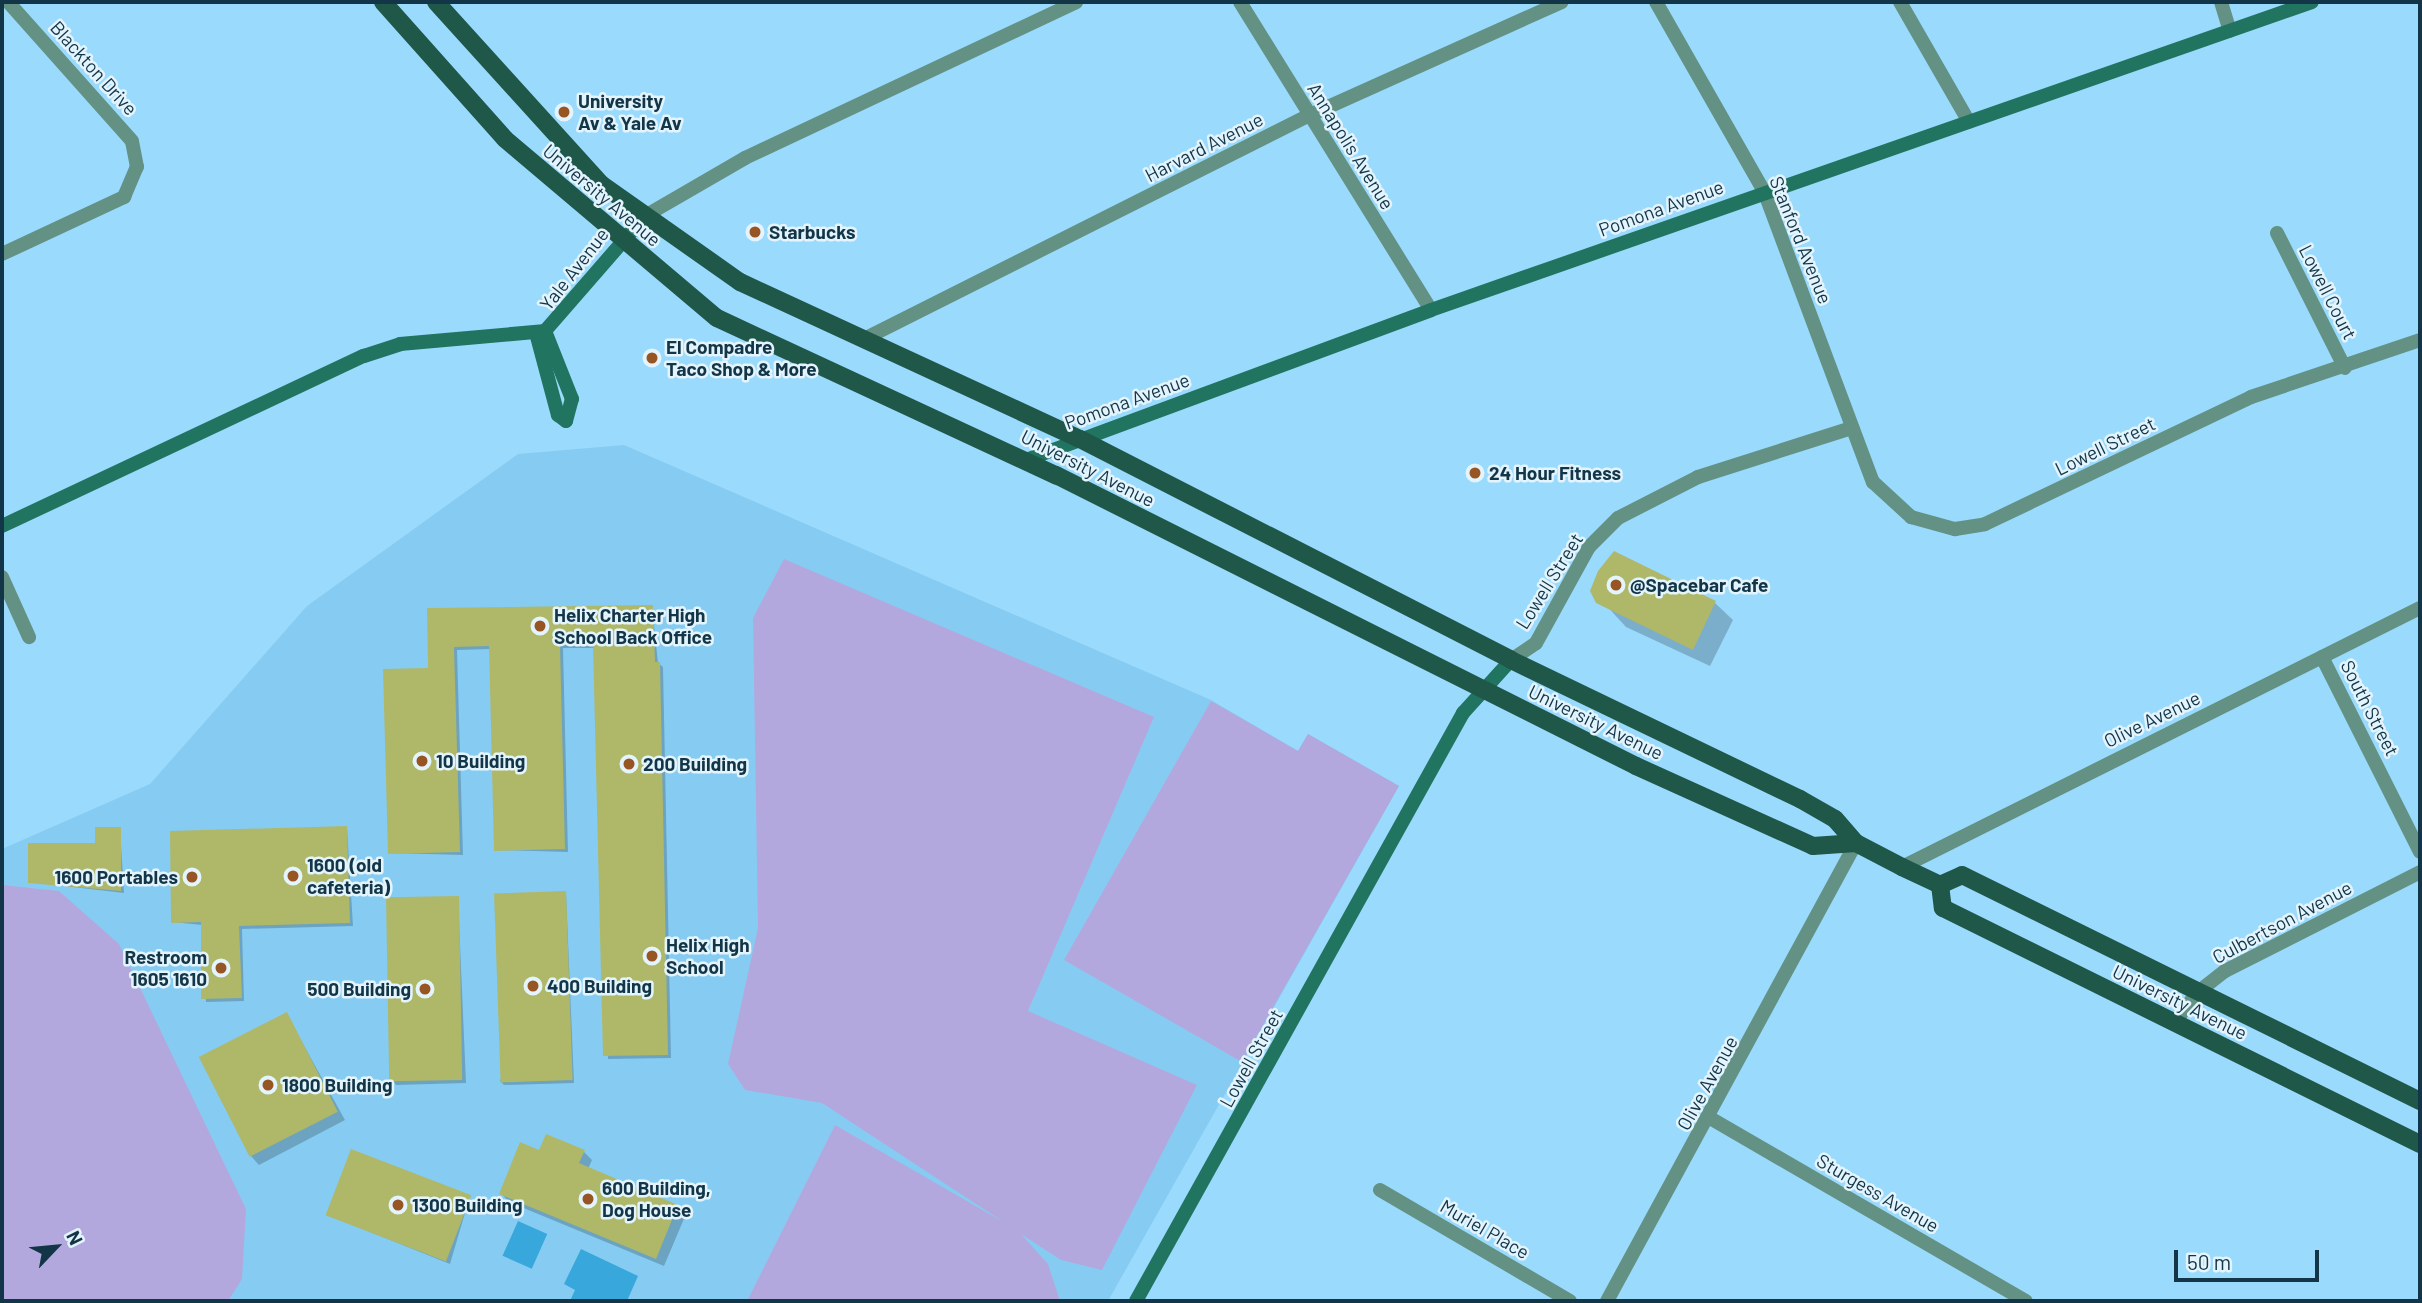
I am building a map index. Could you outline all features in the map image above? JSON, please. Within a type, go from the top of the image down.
[{"type":"main road","name":"University Avenue","points":[[383,2],[505,139],[717,318],[1026,460],[1480,689],[1814,846],[1856,843]]},
{"type":"main road","name":"University Avenue","points":[[436,2],[601,184],[740,282],[868,337],[1080,439],[1511,660],[1820,809],[1856,843],[1902,867],[1940,885],[1962,875],[2420,1101]]},
{"type":"main road","name":"University Avenue","points":[[1940,885],[1943,908],[2420,1144]]},
{"type":"street","name":"Blackton Drive","points":[[2,254],[124,197],[137,167],[132,141],[8,2]]},
{"type":"street","name":"Yale Avenue","points":[[2,526],[364,356],[400,344],[541,332],[570,309],[621,239],[645,216],[745,158],[1076,2]]},
{"type":"street","name":"Annapolis Avenue","points":[[1240,2],[1308,116],[1431,310]]},
{"type":"street","name":"Harvard Avenue","points":[[868,337],[1308,116],[1562,2]]},
{"type":"street","name":"Stanford Avenue","points":[[1656,2],[1764,191],[1852,428]]},
{"type":"street","points":[[1900,2],[1969,122]]},
{"type":"street","points":[[2221,2],[2230,31]]},
{"type":"street","name":"Pomona Avenue","points":[[1026,460],[1431,310],[1764,191],[2312,2]]},
{"type":"street","name":"Lowell Court","points":[[2277,233],[2345,368]]},
{"type":"street","points":[[541,332],[572,399],[566,421],[558,415],[541,332]]},
{"type":"street","name":"Lowell Street","points":[[1136,1301],[1480,689],[1511,660],[1535,643],[1589,547],[1618,518],[1698,477],[1852,428],[1873,482],[1889,502],[1925,523],[1970,527],[2251,397],[2345,368],[2420,340]]},
{"type":"street","points":[[2,577],[29,636]]},
{"type":"street","name":"Olive Avenue","points":[[1902,867],[2420,608]]},
{"type":"street","name":"South Street","points":[[2322,657],[2420,852]]},
{"type":"street","name":"Olive Avenue","points":[[1607,1301],[1710,1118],[1856,843]]},
{"type":"street","name":"Culbertson Avenue","points":[[2175,1022],[2198,992],[2225,971],[2420,872]]},
{"type":"street","name":"Sturgess Avenue","points":[[1710,1118],[2026,1301]]},
{"type":"street","name":"Muriel Place","points":[[1380,1191],[1570,1301]]},
{"type":"shaded area","name":"Helix High School","points":[[624,445],[1211,700],[1298,751],[1308,734],[1399,786],[1108,1301],[2,1301],[2,849],[150,784],[307,606],[518,454]]},
{"type":"shaded area","points":[[784,559],[1154,717],[1028,1011],[1197,1085],[1102,1270],[1061,1260],[1021,1234],[1048,1264],[1060,1301],[747,1301],[835,1125],[1005,1223],[822,1103],[745,1090],[728,1064],[758,928],[753,618]]},
{"type":"shaded area","points":[[1211,701],[1298,751],[1308,734],[1399,786],[1242,1062],[1064,960]]},
{"type":"shaded area","points":[[2,885],[59,891],[119,944],[246,1209],[242,1279],[228,1301],[2,1301]]},
{"type":"shaded area","points":[[518,1221],[547,1234],[532,1269],[503,1256]]},
{"type":"shaded area","points":[[581,1249],[638,1276],[627,1301],[570,1301],[575,1290],[564,1284]]},
{"type":"building","points":[[1614,551],[1716,601],[1693,650],[1596,603],[1590,591],[1598,571]]},
{"type":"building","points":[[653,605],[655,662],[660,662],[668,1055],[603,1056],[593,645],[560,645],[565,849],[494,851],[489,646],[454,647],[460,852],[388,854],[383,669],[428,668],[427,608]]},
{"type":"building","points":[[347,826],[350,923],[239,926],[242,998],[201,999],[201,922],[171,923],[170,831]]},
{"type":"building","points":[[95,827],[121,827],[121,891],[28,883],[28,843],[95,843]]},
{"type":"building","name":"400 Building","points":[[566,891],[573,1080],[501,1082],[494,894]]},
{"type":"building","name":"500 Building","points":[[459,896],[462,1080],[389,1081],[386,897]]},
{"type":"building","name":"1800 Building","points":[[287,1012],[338,1112],[250,1157],[199,1057]]},
{"type":"building","name":"600 Building, Dog House","points":[[546,1134],[585,1150],[579,1163],[678,1205],[656,1259],[499,1194],[520,1142],[539,1150]]},
{"type":"building","name":"1300 Building","points":[[351,1149],[471,1195],[446,1262],[326,1215]]},
{"type":"place","name":"University Av & Yale Av","points":[[564,112]]},
{"type":"place","name":"Starbucks","points":[[755,232]]},
{"type":"place","name":"El Compadre Taco Shop & More","points":[[652,358]]},
{"type":"place","name":"24 Hour Fitness","points":[[1475,473]]},
{"type":"place","name":"@Spacebar Cafe","points":[[1616,585]]},
{"type":"place","name":"Helix Charter High School Back Office","points":[[540,626]]},
{"type":"place","name":"10 Building","points":[[422,761]]},
{"type":"place","name":"200 Building","points":[[629,764]]},
{"type":"place","name":"1600 (old cafeteria)","points":[[293,876]]},
{"type":"place","name":"1600 Portables","points":[[192,877]]},
{"type":"place","name":"Helix High School","points":[[652,956]]},
{"type":"place","name":"Restroom 1605 1610","points":[[221,968]]},
{"type":"place","name":"400 Building","points":[[533,986]]},
{"type":"place","name":"500 Building","points":[[425,989]]},
{"type":"place","name":"1800 Building","points":[[268,1085]]},
{"type":"place","name":"600 Building, Dog House","points":[[588,1199]]},
{"type":"place","name":"1300 Building","points":[[398,1205]]}]
